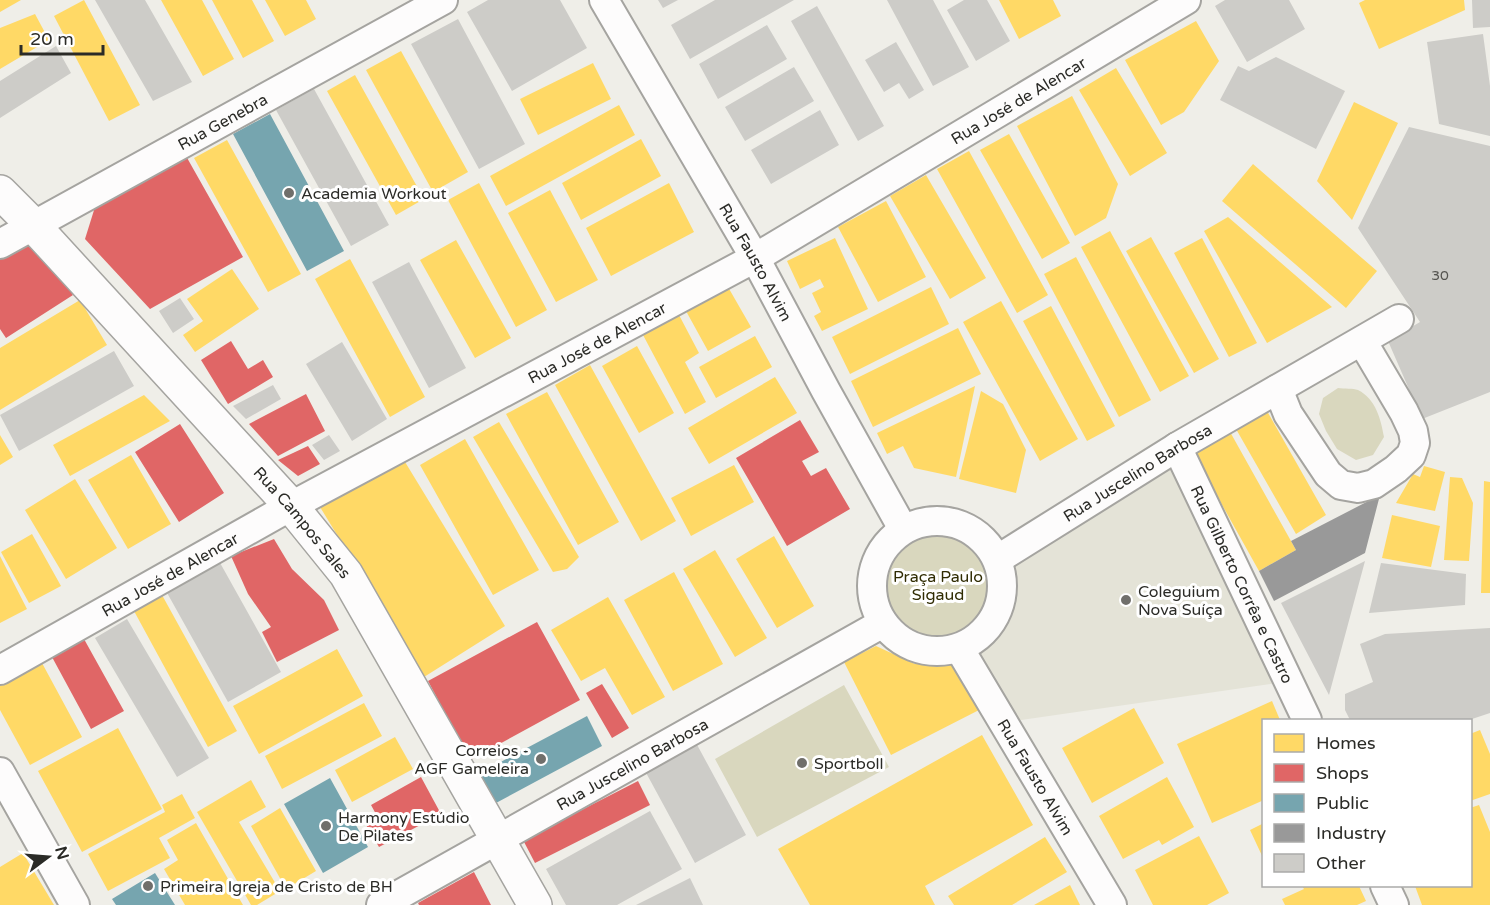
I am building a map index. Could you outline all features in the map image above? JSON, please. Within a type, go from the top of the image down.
[{"type":"street","name":"Rua Genebra","points":[[0,244],[443,0]]},
{"type":"street","name":"Rua Fausto Alvim","points":[[604,0],[754,258],[903,529]]},
{"type":"street","name":"Rua José de Alencar","points":[[0,670],[291,506],[754,258],[1186,0]]},
{"type":"street","name":"Rua Campos Sales","points":[[0,192],[291,506],[346,574],[535,905]]},
{"type":"street","name":"Rua Juscelino Barbosa","points":[[998,559],[1177,447],[1399,319]]},
{"type":"street","points":[[1278,389],[1288,414],[1328,474],[1341,485],[1358,488],[1374,483],[1396,469],[1411,455],[1415,443],[1413,431],[1404,412],[1362,341]]},
{"type":"street","name":"Rua Gilberto Corrêa e Castro","points":[[1177,447],[1307,719]]},
{"type":"street","points":[[946,520],[967,526],[985,540],[998,559],[1003,580],[1001,602],[993,622],[978,638],[958,648],[942,651],[917,648],[895,636],[883,623],[874,603],[872,583],[876,562],[887,543],[903,529],[923,521],[946,520]]},
{"type":"street","name":"Rua Juscelino Barbosa","points":[[381,905],[883,623]]},
{"type":"street","name":"Rua Fausto Alvim","points":[[958,648],[1112,905]]},
{"type":"street","points":[[0,772],[75,905]]},
{"type":"street","points":[[1386,887],[1394,905]]},
{"type":"shaded area","name":"Coleguium Nova Suíça","points":[[1173,463],[1278,683],[1014,721],[972,653],[996,638],[1013,613],[1015,587],[1010,562]]},
{"type":"green space","points":[[1338,388],[1358,390],[1377,410],[1384,437],[1373,455],[1356,460],[1337,449],[1326,431],[1319,414],[1323,398]]},
{"type":"green space","name":"Praça Paulo Sigaud","points":[[938,529],[959,534],[977,546],[989,564],[994,585],[989,606],[977,624],[959,636],[938,641],[917,636],[899,624],[887,606],[882,585],[887,564],[899,546],[917,534]]},
{"type":"green space","name":"Sportboll","points":[[844,685],[889,767],[757,837],[715,759]]},
{"type":"building: Homes","points":[[0,0],[21,0],[0,12]]},
{"type":"building: Homes","points":[[84,0],[140,105],[109,121],[54,16]]},
{"type":"building: Homes","points":[[161,0],[202,0],[234,59],[203,76]]},
{"type":"building: Homes","points":[[212,0],[252,0],[274,41],[243,58]]},
{"type":"building: Homes","points":[[265,0],[306,0],[316,19],[285,36]]},
{"type":"building: Homes","points":[[999,0],[1053,0],[1061,16],[1019,39]]},
{"type":"building: Homes","points":[[1365,0],[1464,0],[1465,10],[1379,49],[1359,3]]},
{"type":"building: Homes","points":[[35,14],[49,40],[0,69],[0,28]]},
{"type":"building: Homes","points":[[1196,21],[1219,61],[1184,112],[1161,125],[1125,60]]},
{"type":"building: Homes","points":[[401,51],[468,172],[433,192],[366,70]]},
{"type":"building: Homes","points":[[593,63],[611,99],[538,135],[520,99]]},
{"type":"building: Homes","points":[[1116,68],[1167,153],[1130,176],[1079,90]]},
{"type":"building: Homes","points":[[355,75],[424,199],[396,215],[327,91]]},
{"type":"building: Homes","points":[[1072,96],[1118,184],[1106,218],[1075,236],[1017,126]]},
{"type":"building: Homes","points":[[1354,102],[1398,123],[1352,220],[1317,181]]},
{"type":"building: Homes","points":[[619,105],[635,135],[506,206],[490,176]]},
{"type":"building: Homes","points":[[1009,134],[1070,243],[1042,259],[980,150]]},
{"type":"building: Homes","points":[[641,139],[661,176],[581,220],[562,183]]},
{"type":"building: Homes","points":[[227,140],[301,274],[268,292],[194,158]]},
{"type":"building: Homes","points":[[969,151],[1048,295],[1017,313],[937,169]]},
{"type":"building: Homes","points":[[1253,164],[1377,271],[1346,308],[1222,201]]},
{"type":"building: Homes","points":[[926,175],[986,278],[950,299],[890,196]]},
{"type":"building: Homes","points":[[479,183],[547,310],[516,327],[448,200]]},
{"type":"building: Homes","points":[[669,183],[694,232],[611,276],[586,228]]},
{"type":"building: Homes","points":[[550,190],[598,280],[556,302],[508,213]]},
{"type":"building: Homes","points":[[886,201],[926,277],[878,302],[838,227]]},
{"type":"building: Homes","points":[[1228,217],[1332,307],[1267,343],[1204,231]]},
{"type":"building: Homes","points":[[1110,231],[1189,376],[1160,392],[1081,247]]},
{"type":"building: Homes","points":[[1151,237],[1219,359],[1194,373],[1126,251]]},
{"type":"building: Homes","points":[[835,238],[868,309],[822,331],[814,316],[821,312],[812,293],[824,287],[820,279],[800,289],[787,261]]},
{"type":"building: Homes","points":[[1202,238],[1257,343],[1229,357],[1174,253]]},
{"type":"building: Homes","points":[[456,240],[511,338],[475,358],[420,260]]},
{"type":"building: Homes","points":[[1076,257],[1151,400],[1119,417],[1044,274]]},
{"type":"building: Homes","points":[[350,259],[425,397],[390,417],[315,279]]},
{"type":"building: Homes","points":[[232,269],[259,309],[195,352],[183,335],[203,321],[187,299]]},
{"type":"building: Homes","points":[[728,287],[751,327],[708,351],[686,311]]},
{"type":"building: Homes","points":[[931,287],[949,324],[850,374],[832,337]]},
{"type":"building: Homes","points":[[80,300],[107,345],[0,410],[0,348]]},
{"type":"building: Homes","points":[[1001,301],[1078,439],[1040,461],[963,322]]},
{"type":"building: Homes","points":[[1051,306],[1115,426],[1087,441],[1023,321]]},
{"type":"building: Homes","points":[[679,315],[699,353],[685,362],[706,402],[685,414],[643,335]]},
{"type":"building: Homes","points":[[958,328],[981,374],[873,427],[851,381]]},
{"type":"building: Homes","points":[[755,336],[772,367],[716,398],[699,367]]},
{"type":"building: Homes","points":[[637,346],[674,413],[639,433],[602,366]]},
{"type":"building: Homes","points":[[590,365],[676,521],[641,541],[555,385]]},
{"type":"building: Homes","points":[[775,377],[797,413],[709,464],[688,428]]},
{"type":"building: Homes","points":[[975,386],[956,477],[914,468],[903,446],[887,454],[877,433]]},
{"type":"building: Homes","points":[[981,391],[1003,404],[1026,450],[1016,493],[959,479]]},
{"type":"building: Homes","points":[[547,392],[619,522],[578,545],[506,414]]},
{"type":"building: Homes","points":[[144,395],[170,421],[70,476],[53,445]]},
{"type":"building: Homes","points":[[1267,411],[1326,515],[1296,534],[1236,429]]},
{"type":"building: Homes","points":[[499,422],[579,557],[567,569],[553,572],[473,437]]},
{"type":"building: Homes","points":[[1229,430],[1296,550],[1259,571],[1192,451]]},
{"type":"building: Homes","points":[[0,435],[13,457],[0,465]]},
{"type":"building: Homes","points":[[465,439],[539,570],[493,595],[420,465]]},
{"type":"building: Homes","points":[[131,455],[171,524],[128,549],[88,480]]},
{"type":"building: Homes","points":[[402,457],[505,626],[424,677],[320,507]]},
{"type":"building: Homes","points":[[734,465],[754,502],[691,536],[671,498]]},
{"type":"building: Homes","points":[[1424,466],[1445,472],[1435,511],[1396,503],[1413,474],[1420,477]]},
{"type":"building: Homes","points":[[1450,477],[1462,478],[1473,503],[1469,561],[1444,560]]},
{"type":"building: Homes","points":[[75,479],[117,548],[66,579],[25,510]]},
{"type":"building: Homes","points":[[1484,481],[1490,482],[1490,593],[1481,593]]},
{"type":"building: Homes","points":[[1392,515],[1440,526],[1431,567],[1382,558]]},
{"type":"building: Homes","points":[[32,534],[61,586],[29,603],[1,552]]},
{"type":"building: Homes","points":[[774,536],[814,606],[777,628],[736,559]]},
{"type":"building: Homes","points":[[715,550],[767,638],[735,657],[683,569]]},
{"type":"building: Homes","points":[[0,556],[27,609],[0,623]]},
{"type":"building: Homes","points":[[674,572],[723,664],[673,691],[624,600]]},
{"type":"building: Homes","points":[[162,595],[237,731],[208,747],[134,611]]},
{"type":"building: Homes","points":[[608,597],[665,697],[632,715],[605,668],[581,681],[551,630]]},
{"type":"building: Homes","points":[[876,646],[915,664],[955,659],[981,709],[891,755],[844,662]]},
{"type":"building: Homes","points":[[337,649],[363,696],[259,754],[233,706]]},
{"type":"building: Homes","points":[[42,663],[82,737],[30,765],[0,710],[0,686]]},
{"type":"building: Homes","points":[[1272,701],[1280,719],[1262,719],[1262,801],[1212,823],[1177,744]]},
{"type":"building: Homes","points":[[364,703],[382,736],[282,789],[265,756]]},
{"type":"building: Homes","points":[[1134,708],[1164,763],[1092,803],[1062,748]]},
{"type":"building: Homes","points":[[118,728],[162,809],[82,852],[38,771]]},
{"type":"building: Homes","points":[[1480,730],[1490,754],[1490,794],[1472,800],[1472,733]]},
{"type":"building: Homes","points":[[982,735],[1033,825],[925,886],[935,905],[810,905],[778,849]]},
{"type":"building: Homes","points":[[395,737],[413,769],[352,802],[335,770]]},
{"type":"building: Homes","points":[[1167,777],[1194,827],[1162,845],[1159,840],[1123,859],[1099,816]]},
{"type":"building: Homes","points":[[251,780],[266,807],[239,822],[280,891],[257,905],[251,905],[197,812]]},
{"type":"building: Homes","points":[[182,794],[195,818],[159,838],[170,858],[108,891],[88,854],[165,812],[162,805]]},
{"type":"building: Homes","points":[[1479,805],[1490,832],[1490,905],[1422,905],[1415,887],[1472,887],[1472,807]]},
{"type":"building: Homes","points":[[280,808],[316,871],[286,889],[251,826]]},
{"type":"building: Homes","points":[[196,823],[243,905],[185,905],[164,869],[178,860],[167,840]]},
{"type":"building: Homes","points":[[1262,824],[1262,856],[1250,830]]},
{"type":"building: Homes","points":[[1199,836],[1229,893],[1207,905],[1153,905],[1135,870]]},
{"type":"building: Homes","points":[[1045,837],[1067,872],[1012,905],[954,905],[948,896]]},
{"type":"building: Homes","points":[[23,853],[54,905],[0,905],[0,867]]},
{"type":"building: Homes","points":[[1070,885],[1080,905],[1034,905]]},
{"type":"building: Homes","points":[[1303,887],[1359,887],[1366,901],[1357,905],[1285,905],[1282,899],[1304,889]]},
{"type":"building: Shops","points":[[186,156],[243,257],[150,309],[85,239],[95,207]]},
{"type":"building: Shops","points":[[31,231],[73,295],[6,338],[0,329],[0,252]]},
{"type":"building: Shops","points":[[231,341],[248,369],[263,360],[273,377],[228,404],[201,360]]},
{"type":"building: Shops","points":[[306,394],[325,431],[278,456],[249,424]]},
{"type":"building: Shops","points":[[800,420],[819,452],[802,461],[811,476],[826,468],[850,509],[787,546],[736,458]]},
{"type":"building: Shops","points":[[180,424],[224,493],[179,522],[135,452]]},
{"type":"building: Shops","points":[[308,446],[320,464],[298,476],[278,460]]},
{"type":"building: Shops","points":[[274,539],[292,569],[324,600],[339,630],[277,662],[262,632],[271,627],[248,594],[231,556]]},
{"type":"building: Shops","points":[[537,622],[580,700],[470,760],[428,681]]},
{"type":"building: Shops","points":[[84,639],[124,711],[91,729],[52,657]]},
{"type":"building: Shops","points":[[602,684],[629,728],[612,738],[586,693]]},
{"type":"building: Shops","points":[[421,777],[441,814],[379,847],[365,823],[377,816],[371,805]]},
{"type":"building: Shops","points":[[638,781],[650,805],[535,863],[523,840]]},
{"type":"building: Shops","points":[[474,872],[491,905],[419,905],[418,903]]},
{"type":"building: Public","name":"Academia Workout","points":[[270,114],[344,251],[307,271],[233,134]]},
{"type":"building: Public","name":"Correios - AGF Gameleira","points":[[587,716],[602,746],[496,803],[480,773]]},
{"type":"building: Public","name":"Harmony Estúdio De Pilates","points":[[330,778],[368,847],[323,873],[284,804]]},
{"type":"building: Public","name":"Primeira Igreja de Cristo de BH","points":[[155,873],[175,905],[116,905],[112,899]]},
{"type":"building: Industry","points":[[1380,495],[1365,553],[1274,601],[1259,571],[1296,550],[1291,541]]},
{"type":"building: Other","points":[[95,0],[145,0],[192,82],[153,101]]},
{"type":"building: Other","points":[[488,0],[560,0],[587,48],[512,91],[467,12]]},
{"type":"building: Other","points":[[658,0],[678,0],[663,8]]},
{"type":"building: Other","points":[[715,0],[794,0],[690,59],[671,25]]},
{"type":"building: Other","points":[[887,0],[933,0],[969,67],[933,86]]},
{"type":"building: Other","points":[[964,0],[987,0],[1010,41],[976,61],[947,10]]},
{"type":"building: Other","points":[[1225,0],[1289,0],[1305,29],[1247,62],[1215,6]]},
{"type":"building: Other","points":[[1472,0],[1490,0],[1490,27],[1473,28]]},
{"type":"building: Other","points":[[817,6],[884,126],[858,141],[791,21]]},
{"type":"building: Other","points":[[458,19],[525,144],[479,169],[411,44]]},
{"type":"building: Other","points":[[767,25],[787,59],[718,99],[699,64]]},
{"type":"building: Other","points":[[1483,34],[1490,86],[1490,136],[1439,124],[1427,42]]},
{"type":"building: Other","points":[[896,42],[924,90],[909,99],[899,83],[884,92],[865,60]]},
{"type":"building: Other","points":[[56,46],[71,73],[0,118],[0,81]]},
{"type":"building: Other","points":[[1276,57],[1345,91],[1316,149],[1220,100],[1238,66],[1249,71]]},
{"type":"building: Other","points":[[794,67],[814,101],[745,141],[725,107]]},
{"type":"building: Other","points":[[314,89],[389,225],[351,246],[276,110]]},
{"type":"building: Other","points":[[820,110],[839,145],[771,184],[751,150]]},
{"type":"building: Other","points":[[1409,127],[1490,146],[1490,392],[1422,419],[1388,341],[1420,322],[1358,228]]},
{"type":"building: Other","points":[[409,262],[466,368],[429,388],[372,282]]},
{"type":"building: Other","points":[[180,298],[194,319],[173,333],[159,311]]},
{"type":"building: Other","points":[[342,342],[387,419],[352,441],[306,364]]},
{"type":"building: Other","points":[[114,351],[134,386],[19,451],[0,415]]},
{"type":"building: Other","points":[[273,385],[281,399],[246,419],[233,406]]},
{"type":"building: Other","points":[[329,435],[340,451],[324,460],[312,445]]},
{"type":"building: Other","points":[[219,561],[281,672],[228,702],[166,591]]},
{"type":"building: Other","points":[[1365,561],[1329,695],[1281,603]]},
{"type":"building: Other","points":[[1381,563],[1466,574],[1465,605],[1369,613]]},
{"type":"building: Other","points":[[127,619],[209,758],[177,777],[95,638]]},
{"type":"building: Other","points":[[1490,628],[1490,713],[1472,719],[1350,719],[1345,710],[1345,694],[1373,682],[1360,644],[1385,634]]},
{"type":"building: Other","points":[[695,741],[746,835],[695,863],[644,769]]},
{"type":"building: Other","points":[[650,811],[682,869],[617,905],[566,905],[546,869]]},
{"type":"building: Other","points":[[690,878],[703,905],[636,905]]},
{"type":"place","name":"Academia Workout","points":[[289,193]]},
{"type":"place","name":"Coleguium Nova Suíça","points":[[1126,600]]},
{"type":"place","name":"Correios - AGF Gameleira","points":[[541,759]]},
{"type":"place","name":"Sportboll","points":[[802,763]]},
{"type":"place","name":"Harmony Estúdio De Pilates","points":[[326,826]]},
{"type":"place","name":"Primeira Igreja de Cristo de BH","points":[[148,886]]}]
